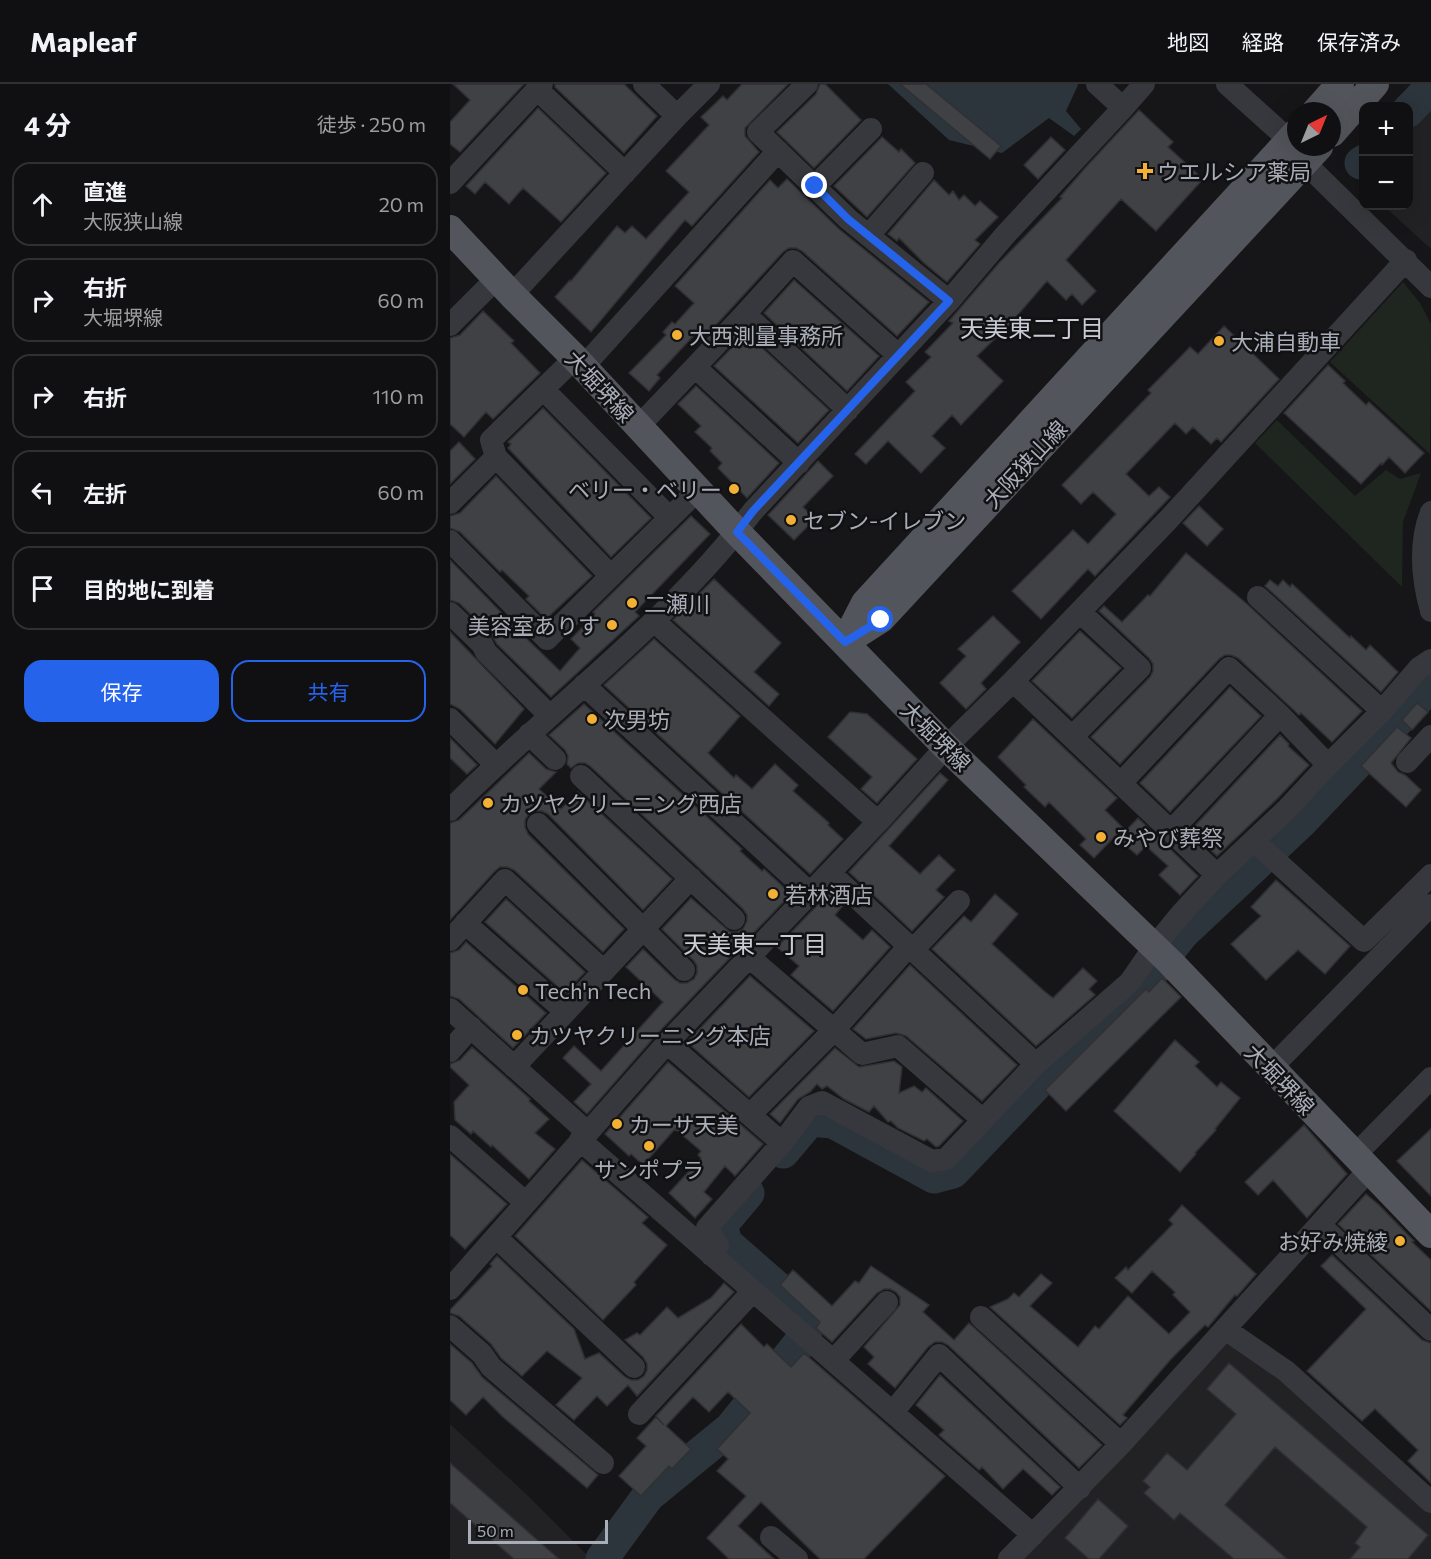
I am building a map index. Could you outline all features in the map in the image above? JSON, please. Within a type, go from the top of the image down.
[{"type":"main road","points":[[1324,102],[1340,84]]},
{"type":"main road","points":[[1341,122],[1376,84]]},
{"type":"main road","name":"大阪狭山線","points":[[845,642],[865,603],[1292,156]]},
{"type":"main road","name":"大堀堺線","points":[[450,229],[579,362],[697,491],[946,747],[1161,954],[1431,1234]]},
{"type":"street","points":[[644,84],[677,116]]},
{"type":"street","points":[[450,325],[504,286],[625,173],[709,84]]},
{"type":"street","points":[[807,84],[758,132],[848,219],[949,301]]},
{"type":"street","points":[[1097,84],[1124,108]]},
{"type":"street","points":[[451,807],[528,734],[654,621],[949,301],[1006,234],[1144,84]]},
{"type":"street","points":[[1227,84],[1287,134]]},
{"type":"street","points":[[450,183],[539,87],[625,173]]},
{"type":"street","points":[[815,186],[871,129]]},
{"type":"street","points":[[611,576],[496,457],[491,440],[543,389],[579,362],[778,151]]},
{"type":"street","points":[[1311,156],[1431,287]]},
{"type":"street","points":[[869,235],[922,173]]},
{"type":"street","points":[[450,1289],[667,1043],[830,873],[946,747],[1014,681],[1175,513],[1406,260]]},
{"type":"street","points":[[638,428],[793,261],[898,355]]},
{"type":"street","points":[[745,314],[848,410]]},
{"type":"street","points":[[695,367],[799,463]]},
{"type":"street","points":[[543,389],[670,518]]},
{"type":"street","points":[[450,503],[496,457]]},
{"type":"street","points":[[450,541],[547,639],[697,491]]},
{"type":"street","points":[[1431,512],[1425,526],[1422,573],[1431,611]]},
{"type":"street","points":[[1258,597],[1382,711]]},
{"type":"street","points":[[1072,737],[1140,668],[1080,612]]},
{"type":"street","points":[[450,613],[550,716]]},
{"type":"street","points":[[654,621],[878,822]]},
{"type":"street","points":[[711,1255],[717,1246],[707,1228],[782,1143],[809,1107],[822,1102],[932,1161],[946,1159],[1036,1064],[1161,954],[1181,914],[1217,875],[1287,809],[1382,711],[1419,668],[1431,660]]},
{"type":"street","points":[[1121,783],[1229,668],[1280,715],[1328,765]]},
{"type":"street","points":[[1014,681],[1217,875]]},
{"type":"street","points":[[584,685],[810,893]]},
{"type":"street","points":[[1170,831],[1280,715]]},
{"type":"street","points":[[450,719],[496,765]]},
{"type":"street","points":[[528,734],[555,759]]},
{"type":"street","points":[[1407,762],[1431,736]]},
{"type":"street","points":[[581,776],[734,919]]},
{"type":"street","points":[[538,824],[684,970]]},
{"type":"street","points":[[1254,841],[1364,941],[1431,875]]},
{"type":"street","points":[[830,873],[1036,1064]]},
{"type":"street","points":[[514,1067],[691,878]]},
{"type":"street","points":[[450,940],[505,880],[604,971]]},
{"type":"street","points":[[750,1115],[959,901]]},
{"type":"street","points":[[1270,1069],[1431,905]]},
{"type":"street","points":[[465,923],[565,1011]]},
{"type":"street","points":[[749,957],[862,1054],[898,1046],[983,1120]]},
{"type":"street","points":[[450,1009],[711,1255],[1033,1535]]},
{"type":"street","points":[[450,1051],[471,1027]]},
{"type":"street","points":[[667,1043],[782,1143]]},
{"type":"street","points":[[1009,1559],[1121,1444],[1320,1225],[1361,1164],[1431,1078]]},
{"type":"street","points":[[450,1136],[526,1203]]},
{"type":"street","points":[[1320,1225],[1431,1330]]},
{"type":"street","points":[[496,1237],[634,1367]]},
{"type":"street","points":[[639,1414],[753,1291]]},
{"type":"street","points":[[834,1360],[887,1302]]},
{"type":"street","points":[[981,1317],[1121,1444]]},
{"type":"street","points":[[450,1326],[482,1354],[491,1367],[603,1463]]},
{"type":"street","points":[[1225,1329],[1286,1371],[1431,1502]]},
{"type":"street","points":[[893,1412],[939,1355],[1080,1488]]},
{"type":"street","points":[[771,1538],[797,1559]]},
{"type":"shaded area","points":[[888,84],[1077,84],[1066,111],[1081,129],[1074,136],[1049,118],[1002,153],[949,140]]},
{"type":"shaded area","points":[[1431,94],[1431,249],[1388,210],[1413,210],[1413,114]]},
{"type":"shaded area","points":[[1403,282],[1420,303],[1431,324],[1430,454],[1330,362]]},
{"type":"shaded area","points":[[1277,420],[1355,496],[1386,470],[1400,479],[1421,473],[1403,522],[1402,587],[1255,443]]},
{"type":"shaded area","points":[[1225,1343],[1258,1360],[1431,1509],[1431,1559],[1024,1559]]},
{"type":"shaded area","points":[[450,1424],[525,1493],[591,1559],[450,1559]]},
{"type":"building","points":[[453,84],[524,84],[460,152],[450,144],[450,122],[470,100]]},
{"type":"building","points":[[555,84],[624,84],[657,116],[624,153],[555,87]]},
{"type":"building","points":[[742,84],[788,84],[745,128],[745,136],[759,152],[692,226],[685,220],[591,332],[555,297],[617,226],[625,233],[632,226],[646,239],[689,192],[666,171],[709,125],[701,117],[723,96],[727,100]]},
{"type":"building","points":[[820,84],[825,84],[861,120],[814,168],[777,132],[816,94]]},
{"type":"building","points":[[900,84],[926,84],[1001,146],[990,159]]},
{"type":"building","points":[[538,108],[606,173],[561,222],[523,188],[509,204],[485,182],[475,194],[466,186]]},
{"type":"building","points":[[1139,110],[1173,142],[1168,147],[1203,179],[1156,231],[1121,199],[1066,260],[1096,291],[1082,305],[1072,294],[1066,300],[1047,281],[1009,325],[977,356],[1003,381],[961,425],[952,415],[932,436],[945,448],[921,473],[888,441],[866,464],[855,454],[915,391],[906,382],[931,357],[925,352],[953,323],[949,321],[999,263],[1062,198],[1060,197],[1086,167]]},
{"type":"building","points":[[882,137],[899,152],[901,149],[915,163],[867,217],[834,186]]},
{"type":"building","points":[[1051,137],[1065,150],[1038,179],[1024,165]]},
{"type":"building","points":[[787,179],[839,229],[929,302],[897,336],[802,251],[789,248],[704,338],[697,332],[657,375],[660,378],[649,391],[629,373],[666,335],[663,332],[672,322],[675,324],[694,303],[675,286],[770,180],[778,188]]},
{"type":"building","points":[[934,180],[949,195],[953,191],[959,200],[964,195],[975,206],[980,201],[998,217],[975,240],[980,244],[947,282],[899,238],[897,241],[888,234]]},
{"type":"building","points":[[794,280],[879,356],[847,391],[764,313]]},
{"type":"building","points":[[483,311],[514,341],[511,343],[540,373],[493,419],[486,412],[464,437],[450,424],[450,338],[460,335]]},
{"type":"building","points":[[1224,326],[1279,379],[1221,442],[1217,438],[1211,444],[1193,427],[1186,434],[1175,423],[1126,474],[1149,496],[1159,487],[1170,497],[1095,576],[1088,569],[1041,619],[1012,591],[1073,530],[1088,544],[1116,514],[1093,492],[1081,504],[1062,485],[1151,393],[1148,390],[1190,347],[1198,354]]},
{"type":"building","points":[[746,333],[829,410],[798,443],[714,366]]},
{"type":"building","points":[[1328,365],[1366,405],[1369,402],[1424,453],[1405,473],[1389,457],[1361,484],[1284,413]]},
{"type":"building","points":[[696,386],[779,463],[747,498],[718,468],[722,463],[710,451],[712,448],[695,432],[701,426],[678,404]]},
{"type":"building","points":[[543,408],[651,518],[611,557],[508,448],[511,444],[508,442]]},
{"type":"building","points":[[459,442],[475,459],[450,484],[450,451]]},
{"type":"building","points":[[818,461],[833,476],[803,507],[815,519],[794,540],[768,515]]},
{"type":"building","points":[[496,476],[592,576],[546,619],[526,599],[529,596],[502,570],[500,572],[460,532],[450,528],[450,516],[460,513]]},
{"type":"building","points":[[1199,506],[1223,529],[1207,546],[1183,523]]},
{"type":"building","points":[[691,516],[710,534],[635,612],[639,616],[551,697],[459,603],[450,600],[450,560],[560,671],[580,648],[571,639],[595,614],[593,612]]},
{"type":"building","points":[[1186,553],[1247,604],[1362,711],[1332,742],[1301,713],[1299,715],[1238,658],[1231,655],[1225,655],[1219,659],[1120,764],[1091,737],[1150,677],[1153,671],[1153,664],[1149,658],[1099,611],[1104,606],[1122,622],[1148,595],[1150,596]]},
{"type":"building","points":[[714,579],[781,643],[754,672],[779,694],[769,706],[673,620]]},
{"type":"building","points":[[1270,580],[1278,586],[1283,580],[1290,587],[1292,584],[1350,638],[1351,636],[1366,650],[1370,645],[1398,672],[1381,692],[1265,586]]},
{"type":"building","points":[[993,616],[1020,642],[981,683],[986,689],[966,709],[940,683],[966,656],[958,649]]},
{"type":"building","points":[[1080,631],[1121,668],[1072,718],[1032,681]]},
{"type":"building","points":[[450,632],[524,709],[495,744],[460,709],[450,704]]},
{"type":"building","points":[[654,639],[740,716],[708,753],[734,778],[736,775],[752,789],[775,764],[798,785],[793,791],[829,823],[828,825],[843,839],[810,874],[604,685]]},
{"type":"building","points":[[1230,687],[1261,716],[1170,812],[1140,783]]},
{"type":"building","points":[[1417,703],[1428,712],[1412,730],[1402,720]]},
{"type":"building","points":[[584,704],[742,849],[740,851],[791,894],[657,1034],[587,1114],[574,1102],[591,1084],[563,1058],[574,1046],[601,1071],[663,1002],[626,967],[643,949],[675,980],[687,983],[694,979],[697,966],[662,929],[691,898],[730,932],[743,929],[747,915],[590,766],[578,763],[571,768],[567,764],[568,756],[565,750],[549,735]]},
{"type":"building","points":[[850,712],[867,714],[917,759],[877,803],[861,789],[872,777],[828,737]]},
{"type":"building","points":[[1033,719],[1117,798],[1105,810],[1123,828],[1094,858],[1080,845],[1086,839],[1049,802],[1045,807],[998,757]]},
{"type":"building","points":[[1397,727],[1411,738],[1391,763],[1398,772],[1405,775],[1421,790],[1406,807],[1361,766]]},
{"type":"building","points":[[1280,735],[1289,744],[1288,746],[1309,765],[1217,856],[1190,831]]},
{"type":"building","points":[[450,738],[477,765],[467,774],[450,758]]},
{"type":"building","points":[[529,753],[546,769],[556,772],[539,789],[561,809],[578,792],[672,879],[643,910],[548,814],[535,811],[528,815],[525,827],[528,834],[624,929],[603,952],[514,870],[507,867],[500,867],[495,871],[450,920],[450,823],[459,820]]},
{"type":"building","points":[[940,773],[948,780],[889,846],[920,874],[939,855],[955,870],[936,890],[944,897],[912,931],[849,872]]},
{"type":"building","points":[[1138,818],[1198,876],[1180,895],[1159,875],[1168,866],[1146,846],[1137,855],[1118,839]]},
{"type":"building","points":[[1276,880],[1350,946],[1325,974],[1298,950],[1266,980],[1231,944],[1261,916],[1251,907]]},
{"type":"building","points":[[830,892],[844,904],[835,915],[863,940],[872,930],[890,947],[833,1011],[791,975],[799,966],[777,947]]},
{"type":"building","points":[[995,894],[1018,914],[992,944],[1044,991],[1053,998],[1083,968],[1097,981],[1089,989],[1095,995],[1036,1046],[932,949],[964,916],[971,922]]},
{"type":"building","points":[[506,899],[585,972],[565,993],[485,922]]},
{"type":"building","points":[[466,942],[546,1013],[513,1048],[459,999],[450,996],[450,953],[459,950]]},
{"type":"building","points":[[910,965],[1017,1065],[982,1101],[906,1036],[896,1033],[866,1039],[853,1029]]},
{"type":"building","points":[[750,976],[814,1031],[749,1097],[687,1042]]},
{"type":"building","points":[[1162,978],[1181,997],[1066,1111],[1045,1090],[1146,989],[1149,992]]},
{"type":"building","points":[[1175,1040],[1199,1062],[1195,1066],[1217,1087],[1221,1082],[1240,1098],[1180,1172],[1114,1111]]},
{"type":"building","points":[[472,1047],[549,1119],[535,1133],[555,1149],[529,1179],[492,1145],[491,1147],[473,1131],[471,1134],[455,1120],[454,1102],[469,1085],[450,1067],[450,1064],[460,1060]]},
{"type":"building","points":[[835,1048],[859,1067],[894,1061],[902,1067],[899,1093],[914,1086],[922,1092],[926,1088],[963,1121],[936,1147],[927,1139],[924,1141],[898,1128],[891,1121],[888,1122],[874,1106],[869,1112],[844,1099],[827,1086],[822,1089],[817,1084],[810,1092],[798,1099],[780,1123],[770,1114]]},
{"type":"building","points":[[668,1062],[763,1144],[735,1176],[725,1166],[704,1192],[712,1199],[695,1218],[669,1193],[701,1158],[698,1155],[701,1151],[675,1129],[643,1165],[631,1154],[629,1156],[605,1134]]},
{"type":"building","points":[[1304,1125],[1347,1174],[1307,1218],[1273,1180],[1258,1195],[1245,1182]]},
{"type":"building","points":[[1431,1129],[1431,1196],[1397,1161]]},
{"type":"building","points":[[450,1154],[507,1204],[465,1249],[450,1235]]},
{"type":"building","points":[[582,1160],[648,1217],[642,1223],[667,1245],[634,1282],[636,1285],[603,1320],[515,1236]]},
{"type":"building","points":[[1366,1194],[1431,1260],[1431,1311],[1338,1224]]},
{"type":"building","points":[[1182,1205],[1256,1274],[1208,1327],[1205,1325],[1171,1359],[1123,1415],[1127,1418],[1120,1425],[990,1307],[1008,1299],[1014,1293],[1019,1297],[1041,1274],[1052,1283],[1030,1306],[1078,1347],[1095,1326],[1099,1329],[1128,1296],[1169,1334],[1190,1312],[1173,1295],[1175,1292],[1152,1271],[1132,1293],[1115,1278],[1126,1267],[1128,1270],[1173,1224],[1169,1220]]},
{"type":"building","points":[[1332,1255],[1422,1340],[1431,1343],[1431,1483],[1408,1461],[1418,1450],[1375,1409],[1362,1421],[1307,1371],[1366,1309],[1321,1266]]},
{"type":"building","points":[[497,1256],[574,1329],[585,1359],[599,1353],[631,1380],[638,1380],[644,1376],[647,1364],[625,1340],[637,1333],[640,1335],[667,1307],[678,1318],[711,1298],[724,1283],[734,1292],[637,1396],[628,1385],[607,1406],[597,1396],[574,1420],[556,1405],[582,1378],[547,1351],[522,1376],[459,1316],[450,1313],[450,1310],[492,1266],[490,1264]]},
{"type":"building","points":[[871,1266],[929,1305],[923,1312],[954,1340],[969,1323],[1102,1445],[1079,1468],[948,1345],[942,1342],[935,1342],[928,1347],[895,1388],[868,1364],[874,1357],[864,1347],[900,1305],[900,1297],[890,1289],[877,1293],[832,1342],[816,1328],[820,1322],[780,1285],[793,1270],[832,1306],[855,1281],[859,1283]]},
{"type":"building","points":[[741,1324],[764,1347],[767,1344],[791,1367],[804,1353],[945,1476],[864,1559],[820,1559],[761,1502],[738,1526],[774,1559],[729,1559],[707,1538],[746,1496],[717,1471],[728,1459],[717,1449],[750,1413],[728,1392],[709,1412],[693,1397],[666,1426],[691,1449],[672,1469],[669,1466],[641,1496],[619,1476],[646,1446],[637,1438],[656,1417],[664,1425],[656,1416]]},
{"type":"building","points":[[450,1344],[472,1363],[482,1377],[598,1475],[587,1488],[503,1417],[483,1397],[466,1415],[450,1400]]},
{"type":"building","points":[[1229,1363],[1428,1535],[1408,1559],[1350,1559],[1360,1547],[1355,1543],[1367,1527],[1275,1447],[1225,1505],[1287,1559],[1234,1559],[1180,1513],[1174,1520],[1144,1493],[1150,1487],[1143,1481],[1167,1453],[1187,1470],[1236,1414],[1207,1389]]},
{"type":"building","points":[[940,1375],[1060,1487],[1052,1495],[1023,1469],[1003,1489],[982,1467],[979,1470],[939,1435],[944,1430],[916,1405]]},
{"type":"building","points":[[450,1463],[559,1559],[514,1559],[450,1503]]},
{"type":"building","points":[[1098,1499],[1128,1526],[1099,1559],[1089,1559],[1065,1538]]},
{"type":"waterway","points":[[1413,106],[1431,87]]},
{"type":"waterway","points":[[783,1152],[810,1120],[833,1122],[934,1177],[953,1172],[1069,1050],[1143,984],[1182,934],[1302,821],[1431,685],[1422,678]]},
{"type":"waterway","points":[[602,1559],[648,1496],[731,1428],[799,1344],[812,1318],[726,1243],[721,1225],[748,1193]]},
{"type":"place","name":"ウエルシア薬局","points":[[1145,171]]},
{"type":"place","name":"大西測量事務所","points":[[677,335]]},
{"type":"place","name":"大浦自動車","points":[[1219,341]]},
{"type":"place","name":"ベリー・ベリー","points":[[734,489]]},
{"type":"place","name":"セブン-イレブン","points":[[791,520]]},
{"type":"place","name":"二瀬川","points":[[632,603]]},
{"type":"place","name":"美容室ありす","points":[[612,625]]},
{"type":"place","name":"次男坊","points":[[592,719]]},
{"type":"place","name":"カツヤクリーニング西店","points":[[488,803]]},
{"type":"place","name":"みやび葬祭","points":[[1101,837]]},
{"type":"place","name":"若林酒店","points":[[773,894]]},
{"type":"place","name":"Tech'n Tech","points":[[523,990]]},
{"type":"place","name":"カツヤクリーニング本店","points":[[517,1035]]},
{"type":"place","name":"カーサ天美","points":[[617,1124]]},
{"type":"place","name":"サンポプラ","points":[[649,1146]]},
{"type":"place","name":"お好み焼綾","points":[[1400,1241]]},
{"type":"district","name":"天美東二丁目","points":[[1032,327]]},
{"type":"district","name":"天美東一丁目","points":[[755,943]]},
{"type":"route","points":[[815,186],[848,219],[949,301],[753,511],[737,532],[845,642],[881,620]]}]
